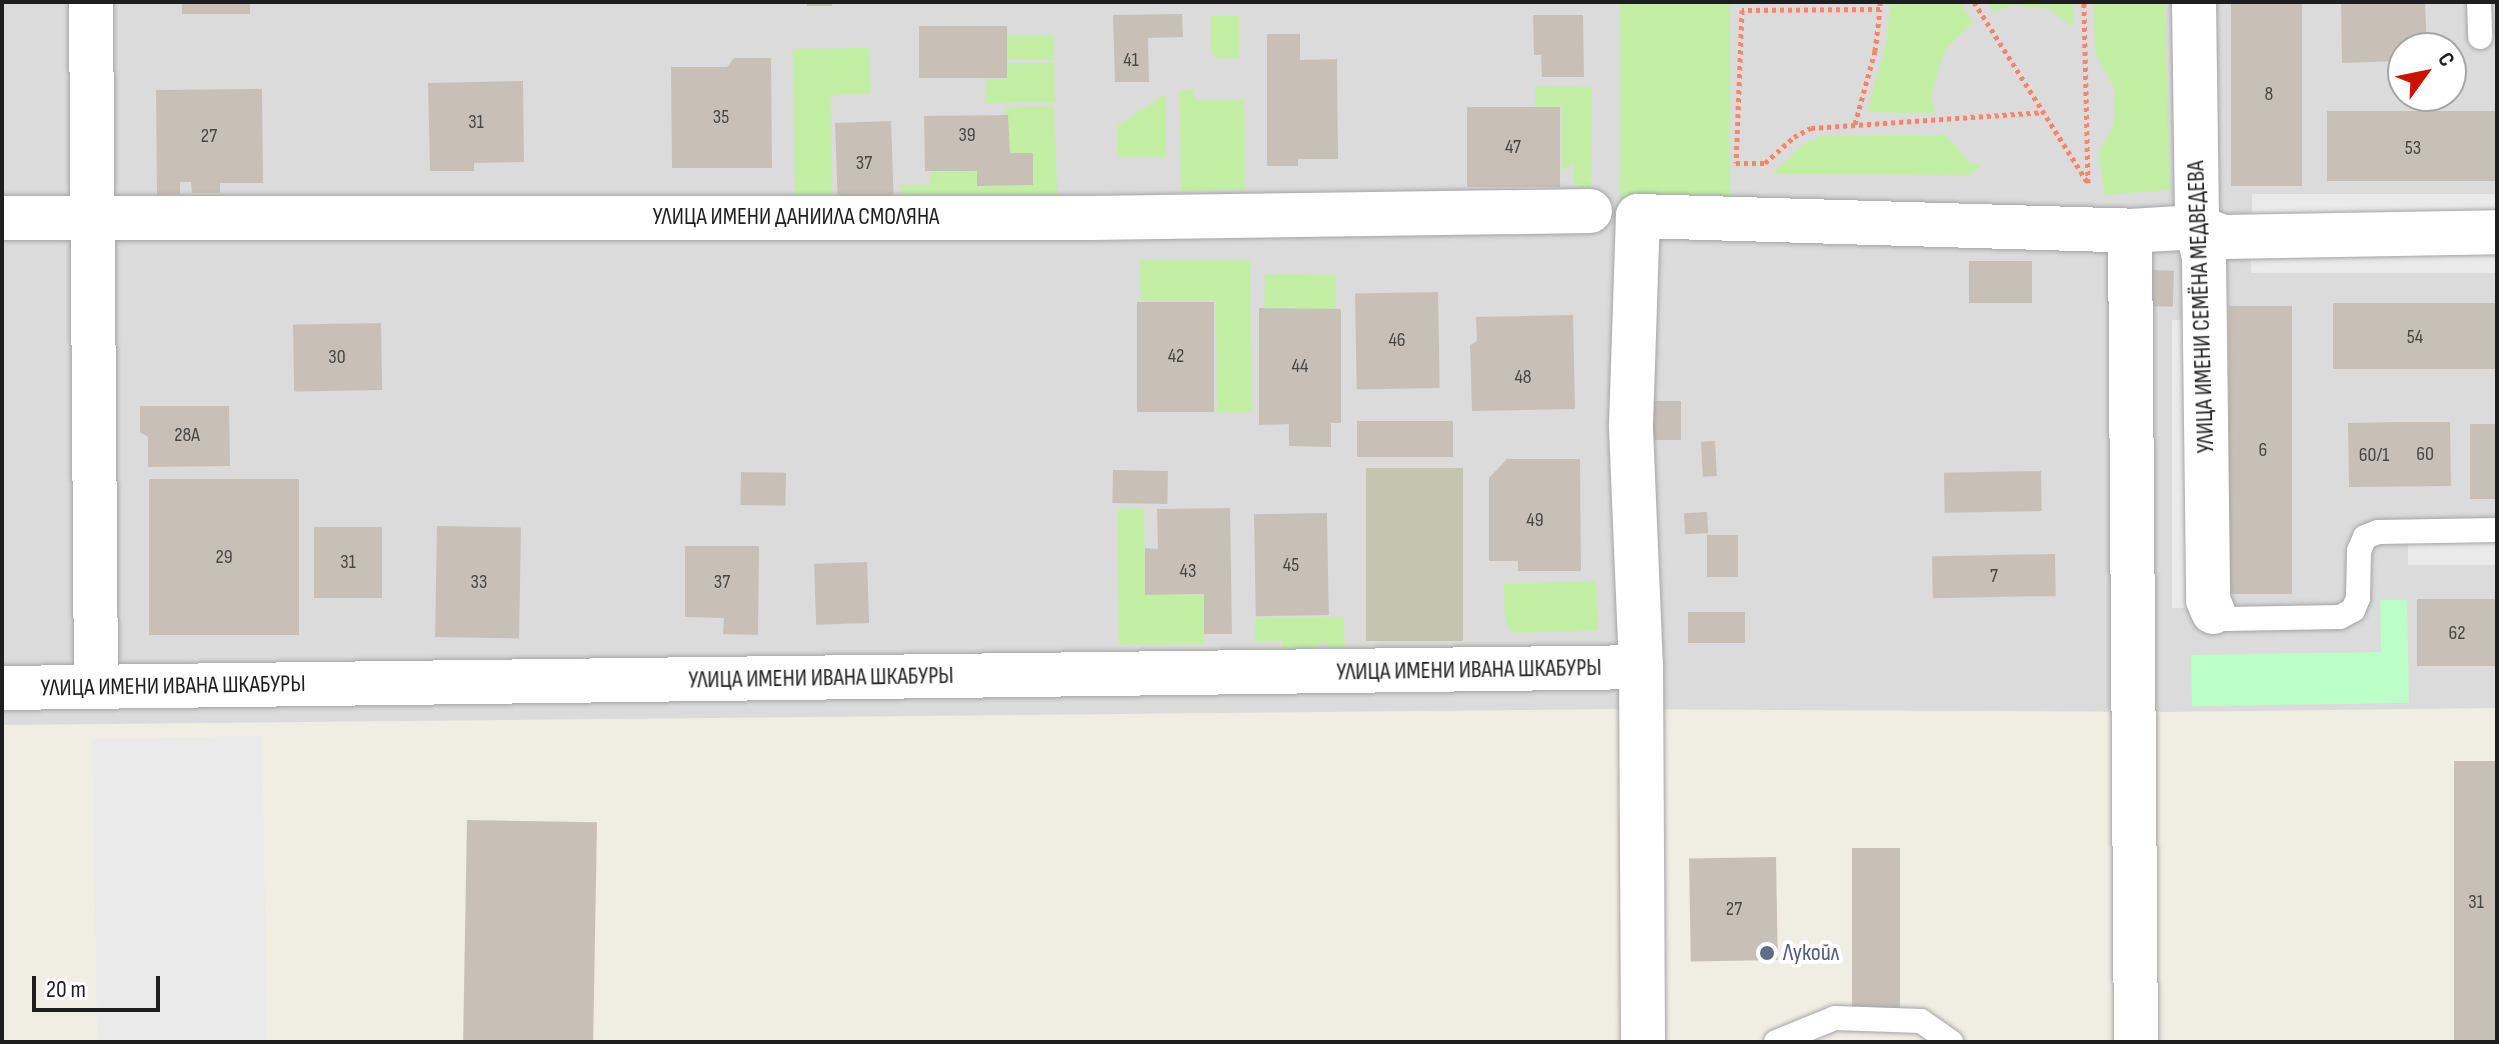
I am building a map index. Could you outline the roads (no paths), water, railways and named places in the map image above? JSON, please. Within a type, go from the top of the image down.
[{"type":"street","points":[[91,2],[96,687]]},
{"type":"street","name":"УЛИЦА ИМЕНИ СЕМЁНА МЕДВЕДЕВА","points":[[2194,2],[2197,227],[2204,258],[2208,600],[2213,612]]},
{"type":"street","name":"УЛИЦА ИМЕНИ ДАНИИЛА СМОЛЯНА","points":[[2,218],[1090,218],[1590,211]]},
{"type":"street","points":[[1643,1042],[1641,667],[1631,425],[1638,216],[2130,231],[2197,227],[2223,237],[2497,232]]},
{"type":"street","points":[[2130,231],[2136,1042]]},
{"type":"street","name":"УЛИЦА ИМЕНИ ИВАНА ШКАБУРЫ","points":[[2,688],[1641,667]]},
{"type":"lane","points":[[2479,2],[2480,37]]},
{"type":"lane","points":[[2213,612],[2225,619],[2340,617],[2353,610],[2358,598],[2359,551],[2365,537],[2378,532],[2497,530]]},
{"type":"lane","points":[[1776,1042],[1835,1018],[1921,1021],[1951,1042]]},
{"type":"place","name":"Лукойл","points":[[1767,953]]}]
